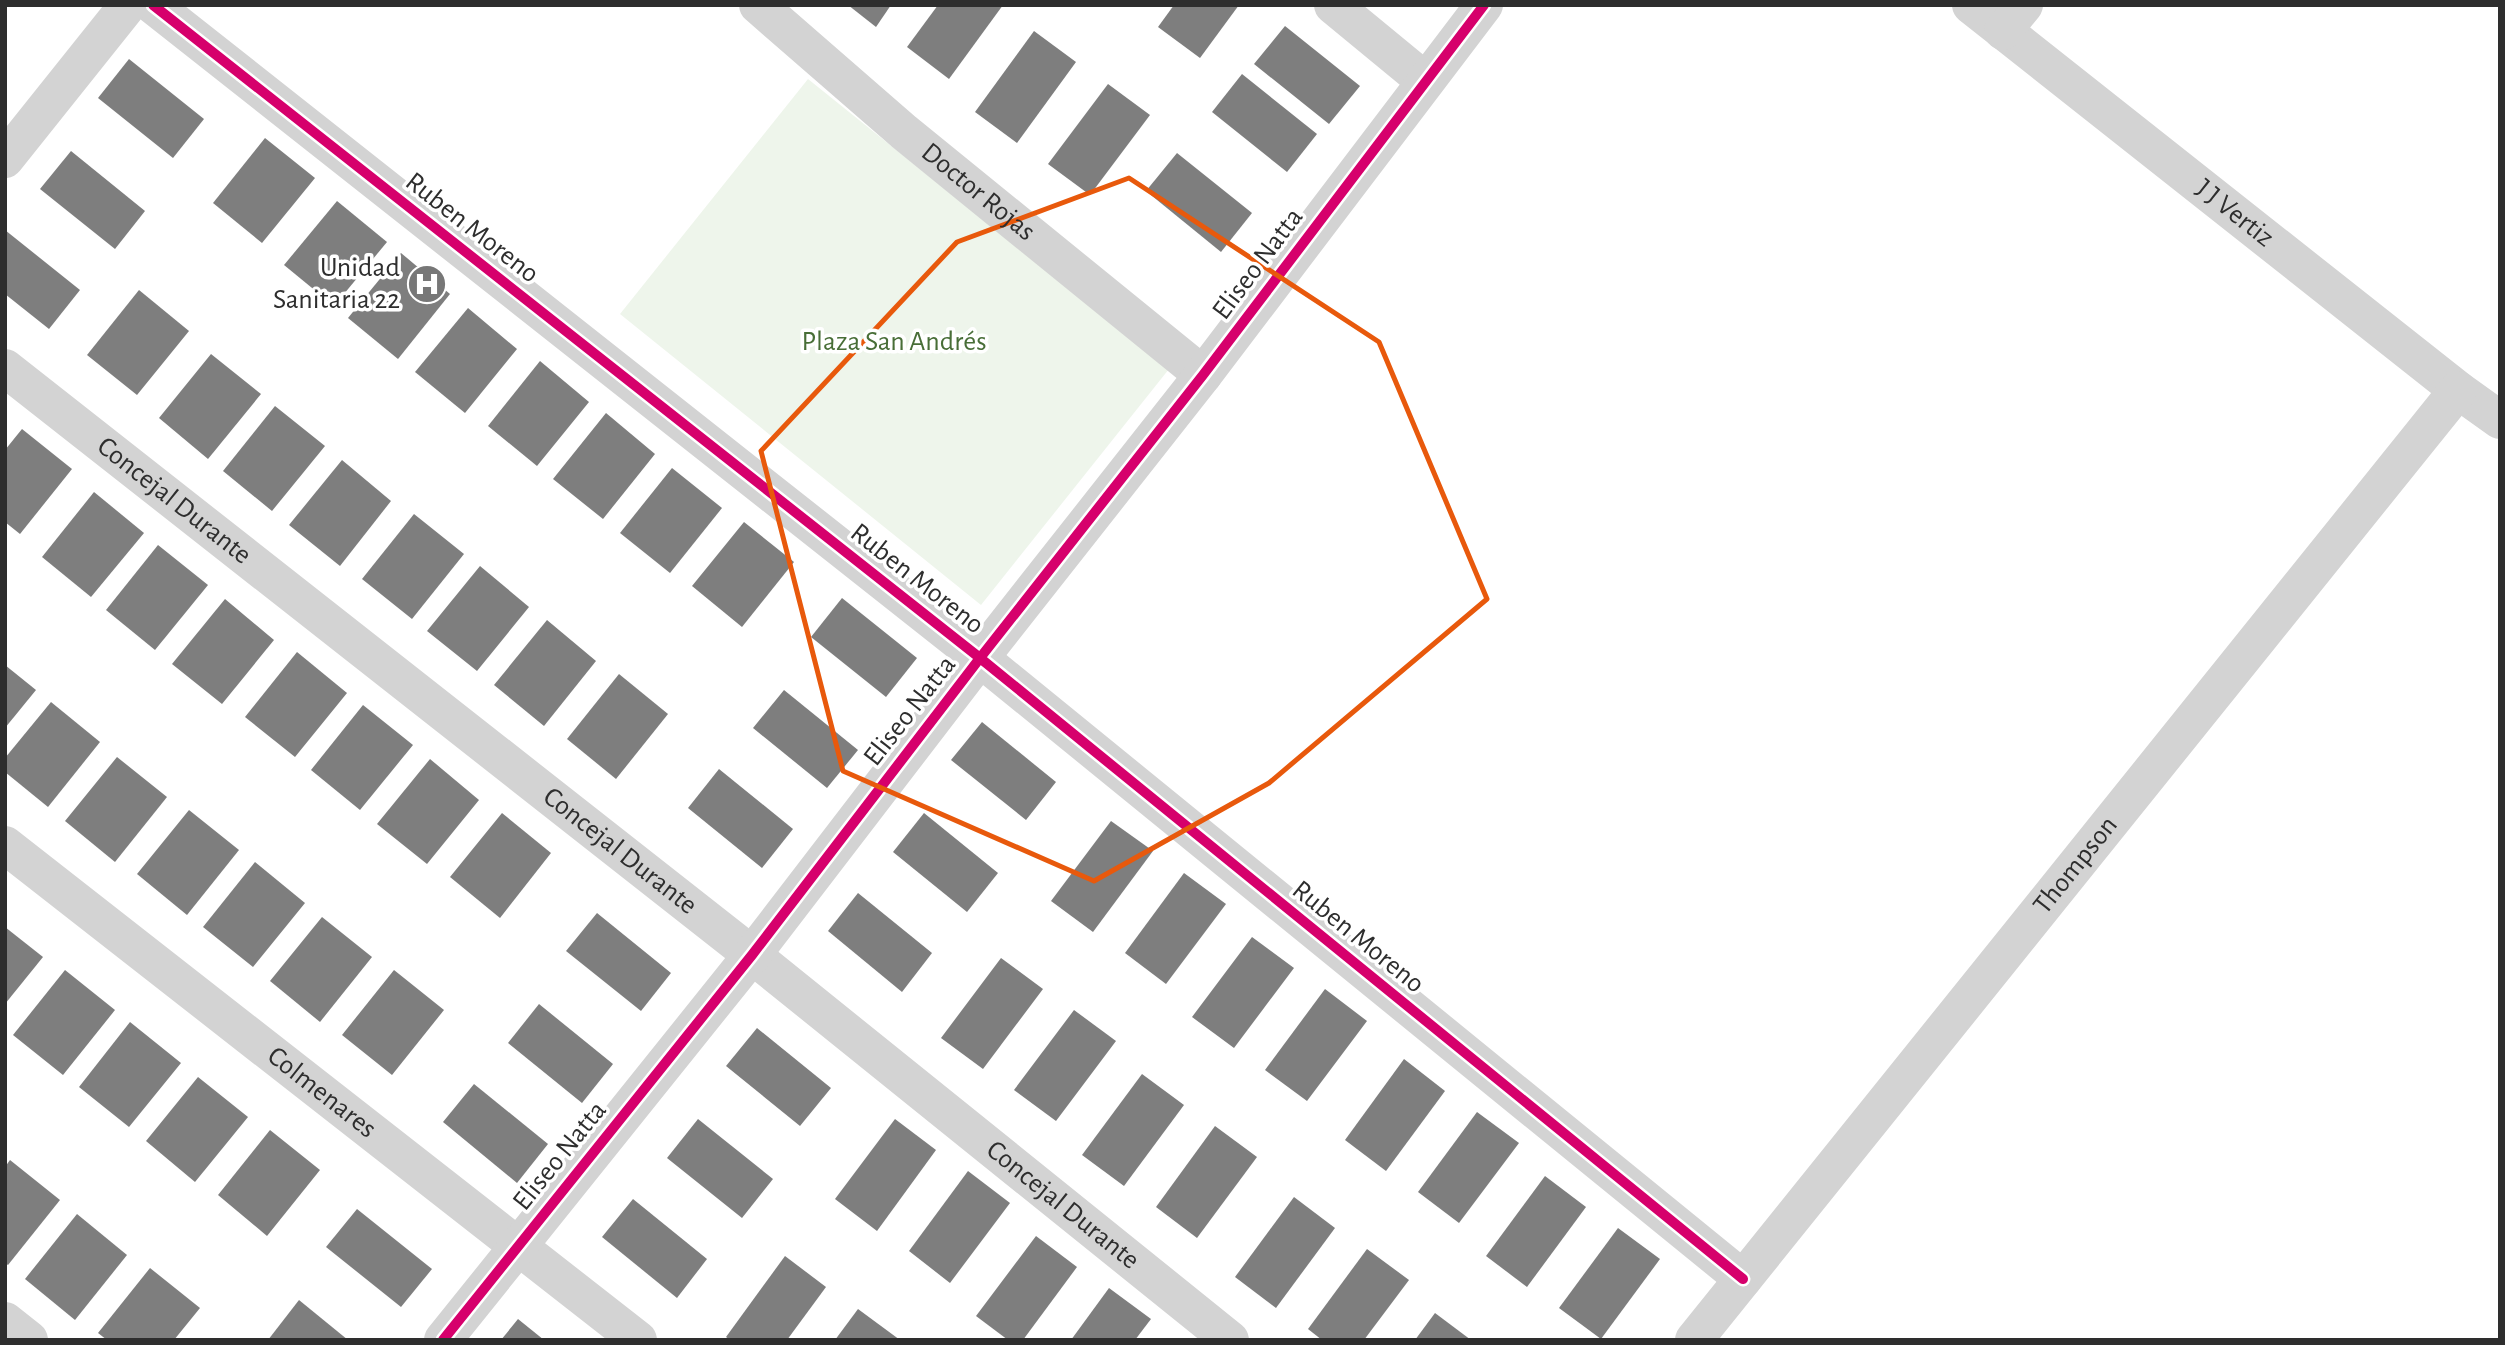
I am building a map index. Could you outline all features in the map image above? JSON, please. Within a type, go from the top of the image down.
[{"type":"street","points":[[5,159],[128,5]]},
{"type":"street","name":"Ruben Moreno","points":[[153,5],[980,658],[1743,1279]]},
{"type":"street","name":"Doctor Rojas","points":[[758,5],[904,132],[1203,375]]},
{"type":"street","points":[[1333,5],[1424,80]]},
{"type":"street","name":"Eliseo Natta","points":[[443,1340],[752,955],[980,658],[1203,375],[1424,80],[1484,5]]},
{"type":"street","name":"J J Vertiz","points":[[1971,5],[2014,18],[2458,390],[2500,420]]},
{"type":"street","name":"Concejal Durante","points":[[5,368],[752,955],[1230,1340]]},
{"type":"street","name":"Thompson","points":[[1694,1340],[2458,390]]},
{"type":"street","name":"Colmenares","points":[[5,845],[639,1340]]},
{"type":"street","points":[[5,1321],[29,1340]]},
{"type":"highlighted area","points":[[1129,178],[1379,342],[1487,599],[1269,783],[1094,881],[843,771],[761,451],[957,242]]},
{"type":"green space","name":"Plaza San Andrés","points":[[808,79],[1169,369],[981,605],[620,314]]},
{"type":"building","points":[[848,5],[891,5],[876,27]]},
{"type":"building","points":[[938,5],[1003,5],[949,79],[907,47]]},
{"type":"building","points":[[1174,5],[1239,5],[1200,58],[1158,27]]},
{"type":"building","points":[[1285,26],[1360,86],[1329,124],[1254,64]]},
{"type":"building","points":[[1034,31],[1076,62],[1017,143],[975,112]]},
{"type":"building","points":[[129,59],[204,119],[173,158],[98,98]]},
{"type":"building","points":[[1242,74],[1317,134],[1287,172],[1212,112]]},
{"type":"building","points":[[1108,84],[1150,115],[1090,195],[1048,164]]},
{"type":"building","points":[[265,138],[315,178],[262,243],[213,203]]},
{"type":"building","points":[[71,151],[145,211],[115,249],[40,189]]},
{"type":"building","points":[[1177,153],[1252,213],[1221,252],[1146,191]]},
{"type":"building","points":[[337,201],[387,242],[334,306],[284,265]]},
{"type":"building","points":[[5,230],[80,290],[49,329],[5,294]]},
{"type":"building","points":[[401,253],[450,294],[398,359],[348,318]]},
{"type":"building","points":[[139,290],[189,331],[137,395],[87,355]]},
{"type":"building","points":[[468,308],[517,349],[465,413],[415,372]]},
{"type":"building","points":[[211,354],[261,394],[208,459],[159,418]]},
{"type":"building","points":[[540,361],[589,402],[537,466],[488,426]]},
{"type":"building","points":[[275,406],[325,446],[272,511],[223,471]]},
{"type":"building","points":[[606,413],[655,454],[603,519],[553,479]]},
{"type":"building","points":[[22,429],[72,469],[20,534],[5,522],[5,450]]},
{"type":"building","points":[[342,460],[391,501],[340,566],[289,525]]},
{"type":"building","points":[[672,468],[722,508],[670,573],[620,533]]},
{"type":"building","points":[[94,492],[144,533],[91,597],[42,557]]},
{"type":"building","points":[[414,514],[464,554],[412,619],[362,579]]},
{"type":"building","points":[[744,522],[794,562],[742,627],[692,586]]},
{"type":"building","points":[[158,545],[208,585],[155,650],[106,610]]},
{"type":"building","points":[[480,566],[529,607],[477,671],[427,631]]},
{"type":"building","points":[[842,598],[917,658],[886,697],[811,637]]},
{"type":"building","points":[[225,599],[274,640],[222,704],[172,664]]},
{"type":"building","points":[[547,620],[596,661],[544,726],[494,685]]},
{"type":"building","points":[[297,652],[347,693],[295,757],[245,717]]},
{"type":"building","points":[[5,665],[36,690],[5,728]]},
{"type":"building","points":[[619,674],[668,714],[616,779],[567,739]]},
{"type":"building","points":[[784,690],[858,750],[827,788],[753,728]]},
{"type":"building","points":[[51,702],[100,742],[48,807],[5,772],[5,758]]},
{"type":"building","points":[[363,705],[413,745],[360,810],[311,770]]},
{"type":"building","points":[[982,722],[1056,782],[1026,820],[951,760]]},
{"type":"building","points":[[117,757],[167,797],[115,862],[65,821]]},
{"type":"building","points":[[430,759],[479,800],[427,864],[377,824]]},
{"type":"building","points":[[719,769],[793,829],[762,868],[688,808]]},
{"type":"building","points":[[189,810],[239,850],[187,915],[137,874]]},
{"type":"building","points":[[502,813],[551,853],[500,918],[450,877]]},
{"type":"building","points":[[924,813],[998,873],[967,912],[893,852]]},
{"type":"building","points":[[1111,821],[1153,851],[1093,932],[1051,901]]},
{"type":"building","points":[[255,862],[305,903],[253,967],[203,927]]},
{"type":"building","points":[[1184,873],[1226,904],[1166,984],[1125,953]]},
{"type":"building","points":[[858,893],[932,953],[902,992],[828,931]]},
{"type":"building","points":[[597,913],[671,973],[641,1011],[566,951]]},
{"type":"building","points":[[322,917],[372,957],[320,1022],[270,981]]},
{"type":"building","points":[[5,927],[43,957],[5,1004]]},
{"type":"building","points":[[1252,937],[1294,968],[1234,1048],[1192,1017]]},
{"type":"building","points":[[1001,958],[1043,989],[983,1069],[941,1038]]},
{"type":"building","points":[[65,970],[115,1010],[63,1075],[13,1035]]},
{"type":"building","points":[[394,970],[444,1010],[392,1075],[342,1035]]},
{"type":"building","points":[[1325,989],[1367,1021],[1307,1101],[1265,1070]]},
{"type":"building","points":[[539,1004],[613,1064],[582,1103],[508,1043]]},
{"type":"building","points":[[1074,1010],[1116,1041],[1056,1121],[1014,1090]]},
{"type":"building","points":[[130,1022],[181,1063],[129,1127],[79,1087]]},
{"type":"building","points":[[757,1028],[831,1088],[800,1126],[726,1066]]},
{"type":"building","points":[[1404,1059],[1445,1091],[1386,1171],[1345,1140]]},
{"type":"building","points":[[1142,1074],[1184,1105],[1124,1186],[1082,1155]]},
{"type":"building","points":[[198,1077],[248,1117],[195,1182],[146,1141]]},
{"type":"building","points":[[474,1084],[548,1144],[517,1183],[443,1122]]},
{"type":"building","points":[[1477,1112],[1519,1143],[1459,1223],[1418,1192]]},
{"type":"building","points":[[698,1119],[773,1179],[742,1218],[667,1158]]},
{"type":"building","points":[[895,1119],[936,1150],[877,1231],[835,1199]]},
{"type":"building","points":[[1215,1126],[1257,1157],[1197,1238],[1156,1207]]},
{"type":"building","points":[[270,1130],[320,1170],[267,1236],[218,1195]]},
{"type":"building","points":[[10,1160],[60,1200],[8,1265],[5,1263],[5,1167]]},
{"type":"building","points":[[968,1171],[1010,1203],[950,1283],[909,1251]]},
{"type":"building","points":[[1545,1176],[1586,1207],[1527,1287],[1486,1256]]},
{"type":"building","points":[[1294,1197],[1335,1228],[1276,1308],[1235,1277]]},
{"type":"building","points":[[633,1199],[707,1259],[677,1298],[602,1237]]},
{"type":"building","points":[[357,1209],[432,1269],[401,1307],[326,1247]]},
{"type":"building","points":[[77,1214],[127,1255],[75,1320],[25,1279]]},
{"type":"building","points":[[1618,1228],[1660,1259],[1601,1339],[1559,1308]]},
{"type":"building","points":[[1036,1236],[1077,1267],[1023,1340],[1008,1340],[976,1316]]},
{"type":"building","points":[[1367,1249],[1409,1280],[1364,1340],[1322,1340],[1308,1329]]},
{"type":"building","points":[[785,1256],[826,1287],[787,1340],[730,1340],[726,1337]]},
{"type":"building","points":[[150,1268],[200,1308],[174,1340],[107,1340],[98,1333]]},
{"type":"building","points":[[1109,1288],[1151,1319],[1135,1340],[1071,1340]]},
{"type":"building","points":[[299,1300],[348,1340],[268,1340]]},
{"type":"building","points":[[858,1309],[900,1340],[835,1340]]},
{"type":"building","points":[[1435,1313],[1471,1340],[1415,1340]]},
{"type":"building","points":[[518,1319],[544,1340],[501,1340]]},
{"type":"cycle path","points":[[153,5],[980,658],[1743,1279]]},
{"type":"cycle path","points":[[443,1340],[752,955],[980,658],[1203,375],[1484,5]]},
{"type":"place","name":"Unidad Sanitaria 22","points":[[427,284]]}]
